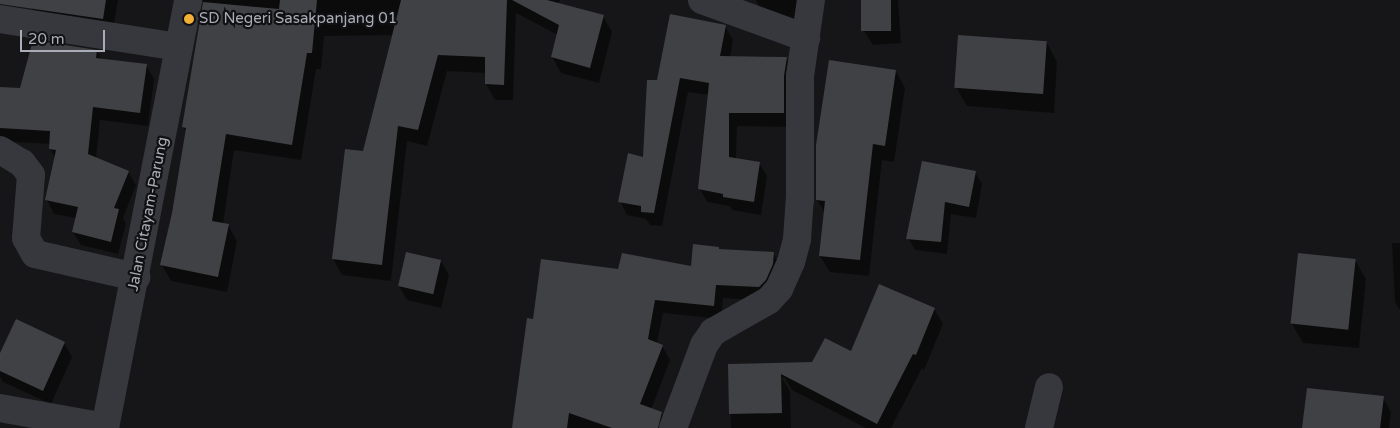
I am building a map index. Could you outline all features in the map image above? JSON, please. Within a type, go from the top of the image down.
[{"type":"street","name":"Jalan Citayam-Parung","points":[[105,427],[136,278],[188,0]]},
{"type":"street","points":[[702,0],[806,38]]},
{"type":"street","points":[[673,428],[704,345],[713,332],[769,300],[779,289],[791,262],[797,239],[800,200],[800,76],[811,0]]},
{"type":"street","points":[[0,19],[179,47]]},
{"type":"street","points":[[0,150],[22,163],[31,175],[26,238],[35,254],[136,278]]},
{"type":"street","points":[[1039,428],[1049,387]]},
{"type":"street","points":[[0,408],[105,427]]},
{"type":"building","points":[[0,0],[106,0],[103,19],[0,4]]},
{"type":"building","points":[[280,0],[317,0],[312,53],[307,53],[292,145],[226,134],[212,221],[229,224],[218,277],[160,265],[172,213],[186,128],[182,127],[203,2],[279,9]]},
{"type":"building","points":[[401,0],[507,0],[504,85],[485,84],[485,57],[438,55],[418,130],[398,126],[382,265],[332,259],[345,149],[363,151]]},
{"type":"building","points":[[512,0],[547,0],[604,15],[590,68],[551,57],[559,25]]},
{"type":"building","points":[[861,0],[891,0],[891,31],[861,31]]},
{"type":"building","points":[[670,14],[726,25],[720,56],[787,57],[784,76],[784,113],[729,113],[729,157],[760,162],[754,202],[723,197],[723,194],[698,189],[709,83],[680,78],[654,213],[641,212],[641,206],[618,202],[628,153],[643,157],[647,80],[657,80]]},
{"type":"building","points":[[958,35],[1047,41],[1043,94],[954,88]]},
{"type":"building","points":[[33,40],[97,50],[96,58],[147,64],[140,113],[93,107],[88,154],[129,171],[114,208],[119,209],[111,242],[72,232],[78,207],[45,200],[56,150],[49,149],[50,131],[0,128],[0,87],[20,88]]},
{"type":"building","points":[[829,60],[896,70],[885,146],[873,144],[860,260],[819,256],[825,201],[816,200],[816,145]]},
{"type":"building","points":[[922,161],[976,171],[969,207],[945,202],[941,242],[906,239]]},
{"type":"building","points":[[693,244],[719,247],[719,249],[774,252],[773,264],[766,280],[759,287],[716,285],[714,306],[655,300],[648,339],[663,345],[640,404],[662,412],[658,428],[612,428],[569,413],[567,428],[512,428],[527,318],[533,319],[541,259],[618,269],[622,253],[691,266]]},
{"type":"building","points":[[406,252],[441,260],[433,294],[398,286]]},
{"type":"building","points":[[1298,253],[1356,259],[1348,330],[1291,324]]},
{"type":"building","points":[[879,284],[935,308],[916,355],[913,354],[877,424],[781,374],[782,413],[729,414],[728,364],[812,362],[825,338],[851,351]]},
{"type":"building","points":[[16,319],[65,342],[43,391],[0,371],[0,353]]},
{"type":"building","points":[[1307,388],[1384,396],[1380,428],[1302,428]]},
{"type":"place","name":"SD Negeri Sasakpanjang 01","points":[[189,19]]}]
